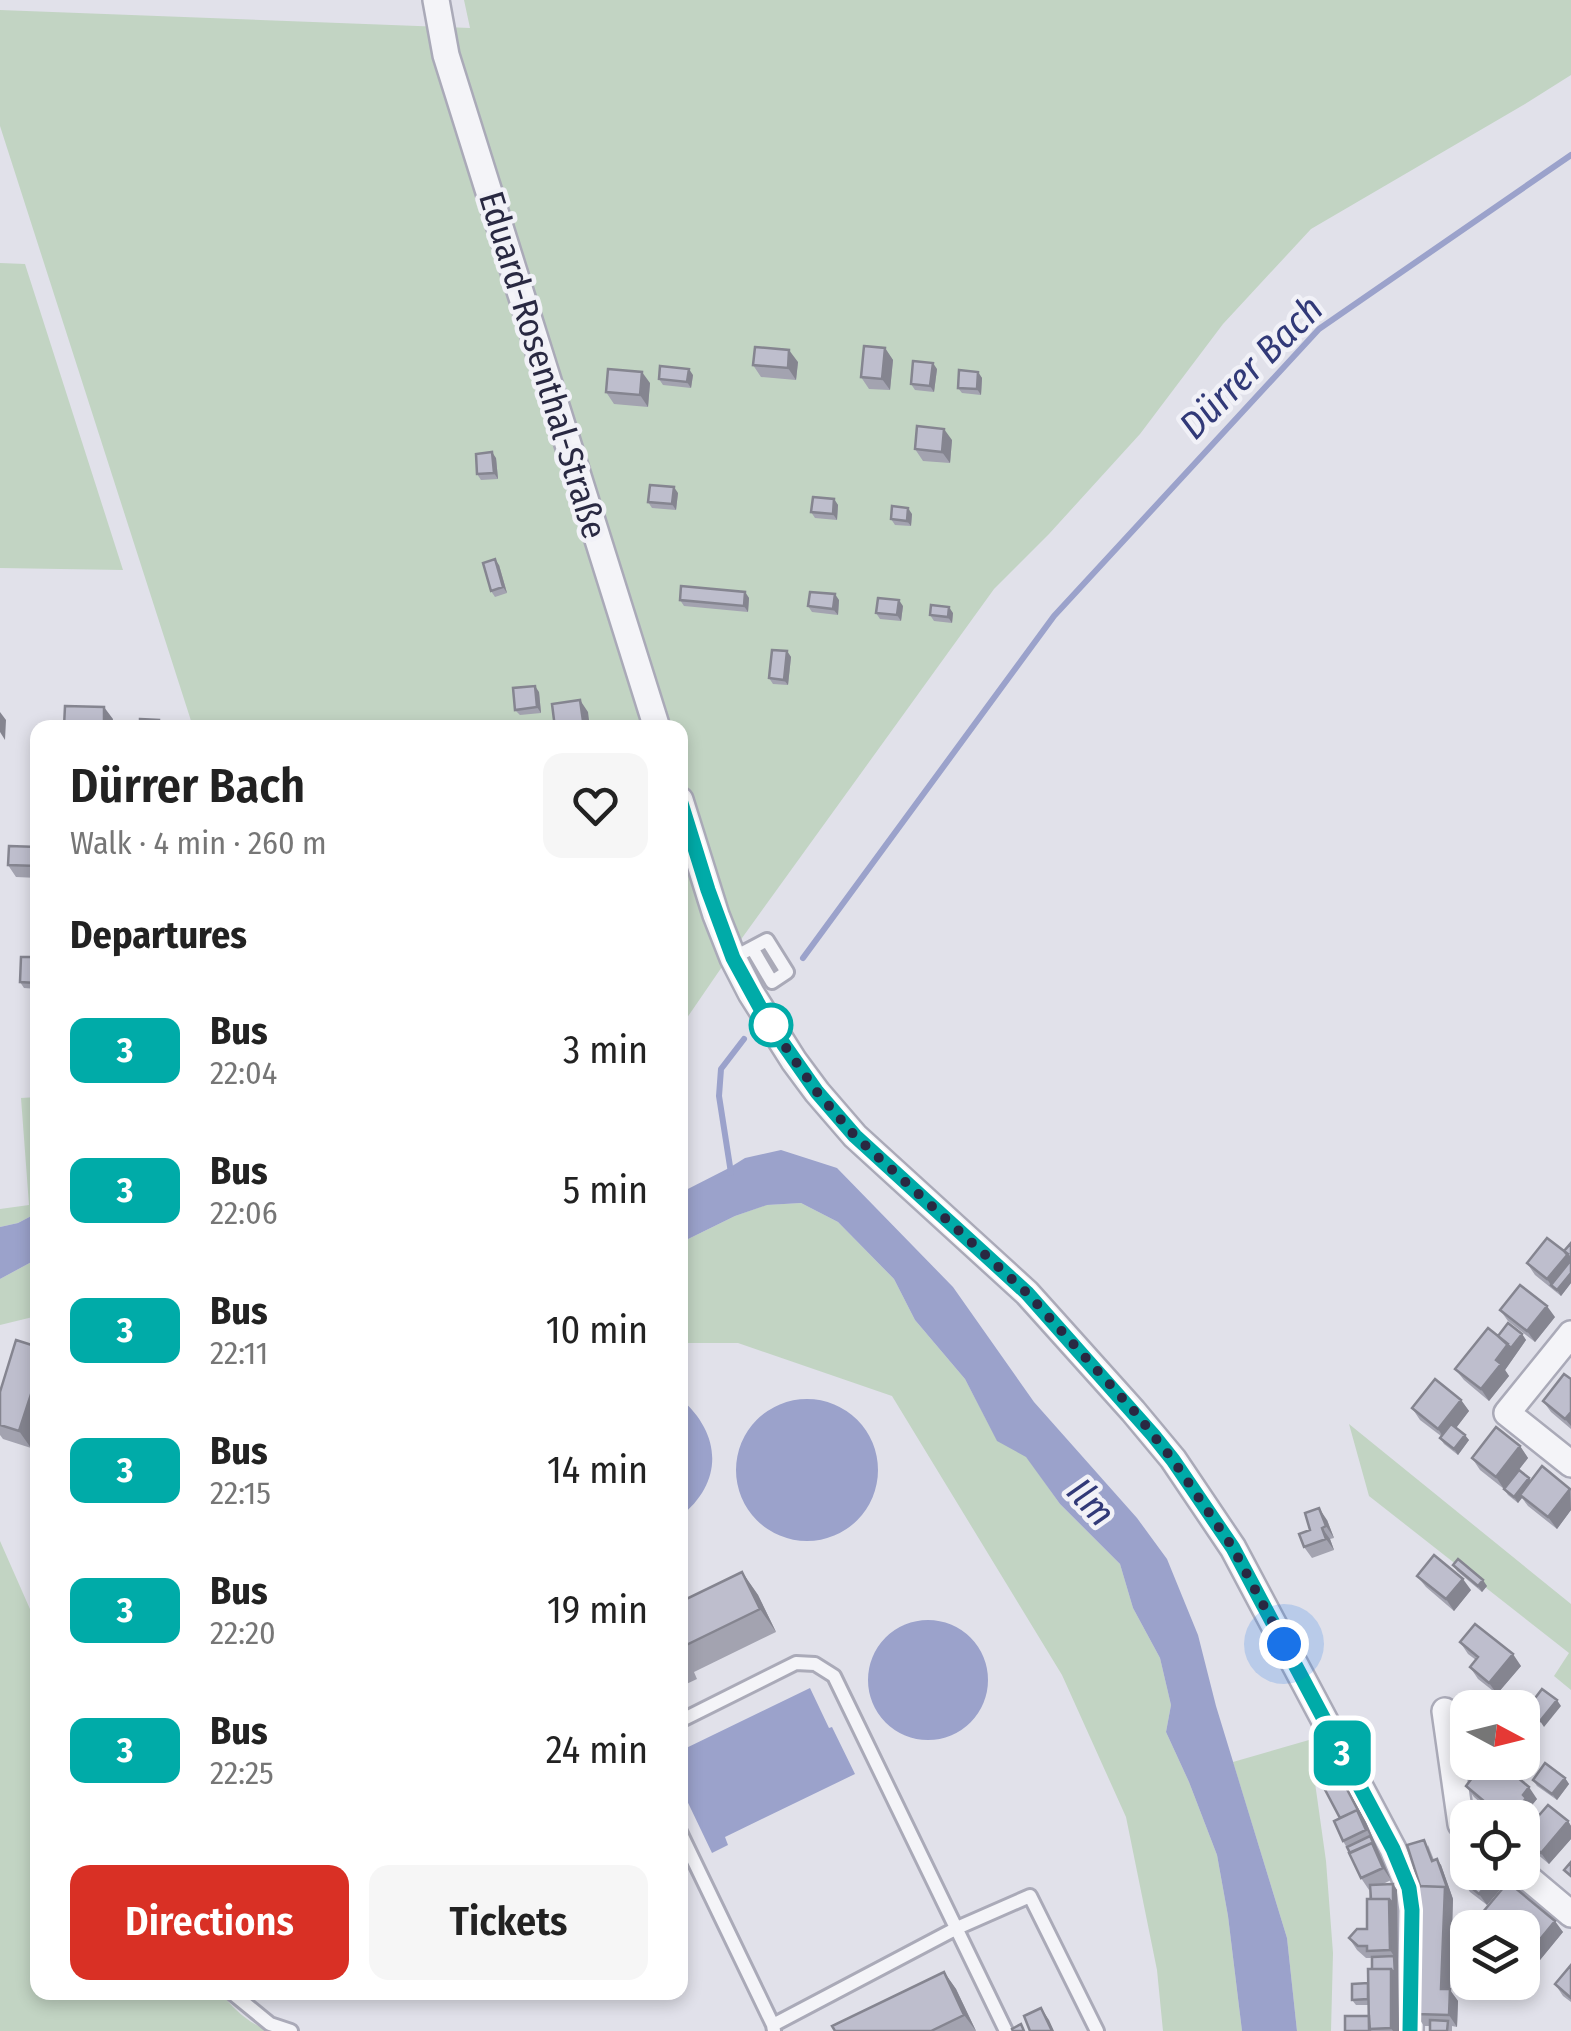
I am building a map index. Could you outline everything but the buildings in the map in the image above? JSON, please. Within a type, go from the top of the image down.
[{"type":"street","name":"Eduard-Rosenthal-Straße","points":[[436,0],[446,55],[655,720]]},
{"type":"street","points":[[688,827],[699,864],[743,953],[751,992],[817,1092],[855,1136],[1027,1293],[1153,1435],[1233,1548],[1393,1849],[1409,1888],[1410,2031]]},
{"type":"street","points":[[1571,1334],[1507,1412],[1571,1464]]},
{"type":"street","points":[[1445,1711],[1458,1800]]},
{"type":"street","points":[[1540,1888],[1571,1914]]},
{"type":"lane","points":[[688,1717],[796,1663],[815,1664],[834,1676],[1006,2031]]},
{"type":"lane","points":[[688,1849],[774,2028],[957,1928],[1030,1896],[1097,2031]]},
{"type":"lane","points":[[241,2000],[270,2024],[291,2031]]},
{"type":"green space","points":[[464,0],[1571,0],[1571,75],[1311,229],[1223,324],[1140,434],[994,589],[688,1016],[688,720],[191,720],[0,126],[0,10],[470,28]]},
{"type":"green space","points":[[0,263],[25,264],[123,570],[0,568]]},
{"type":"green space","points":[[30,1097],[30,1217],[0,1227],[0,1209],[29,1205],[21,1098]]},
{"type":"green space","points":[[801,1203],[838,1222],[894,1279],[915,1320],[965,1379],[997,1440],[1026,1456],[1060,1504],[1120,1564],[1133,1608],[1160,1658],[1171,1705],[1166,1732],[1217,1855],[1242,2031],[1163,2031],[1157,1970],[1126,1817],[1062,1675],[892,1396],[738,1343],[688,1343],[688,1239],[766,1205]]},
{"type":"green space","points":[[30,1263],[30,1318],[0,1325],[0,1279]]},
{"type":"green space","points":[[1349,1424],[1571,1604],[1571,1690],[1554,1676],[1569,1653],[1369,1496]]},
{"type":"green space","points":[[0,1541],[30,1609],[30,2000],[227,2000],[242,2015],[269,2031],[0,2031]]},
{"type":"green space","points":[[1309,1740],[1326,1861],[1333,1953],[1331,2031],[1297,2031],[1287,1938],[1233,1762]]},
{"type":"water","name":"Ilm","points":[[781,1150],[837,1168],[953,1287],[1034,1402],[1137,1518],[1167,1559],[1198,1635],[1287,1938],[1297,2031],[1242,2031],[1217,1855],[1166,1732],[1171,1705],[1160,1658],[1133,1608],[1120,1564],[1060,1504],[1026,1457],[997,1441],[965,1379],[915,1320],[894,1279],[838,1222],[801,1203],[767,1205],[688,1239],[688,1189],[745,1158]]},
{"type":"water","points":[[30,1217],[30,1263],[0,1279],[0,1227]]},
{"type":"water","points":[[807,1399],[834,1404],[857,1420],[873,1443],[878,1470],[873,1497],[857,1520],[834,1536],[807,1541],[780,1536],[757,1520],[741,1497],[736,1470],[741,1443],[757,1420],[780,1404]]},
{"type":"water","points":[[688,1406],[704,1427],[712,1458],[704,1489],[688,1509]]},
{"type":"water","points":[[928,1620],[951,1624],[971,1637],[984,1657],[988,1680],[984,1703],[971,1723],[951,1736],[928,1740],[905,1736],[885,1723],[872,1703],[868,1680],[872,1657],[885,1637],[905,1624]]},
{"type":"water","points":[[810,1688],[855,1774],[725,1837],[728,1845],[712,1853],[688,1803],[688,1747]]},
{"type":"waterway","name":"Dürrer Bach","points":[[803,958],[1054,616],[1319,329],[1571,155]]},
{"type":"waterway","name":"Dürrer Bach","points":[[731,1173],[719,1096],[721,1069],[744,1039]]},
{"type":"bus line","name":"3","points":[[688,826],[733,958],[768,1022],[817,1092],[855,1136],[1027,1293],[1134,1411],[1233,1548],[1393,1849],[1409,1888],[1410,2031]]},
{"type":"route","points":[[771,1025],[768,1022],[817,1092],[855,1136],[1027,1293],[1134,1411],[1233,1548],[1284,1644]]}]
